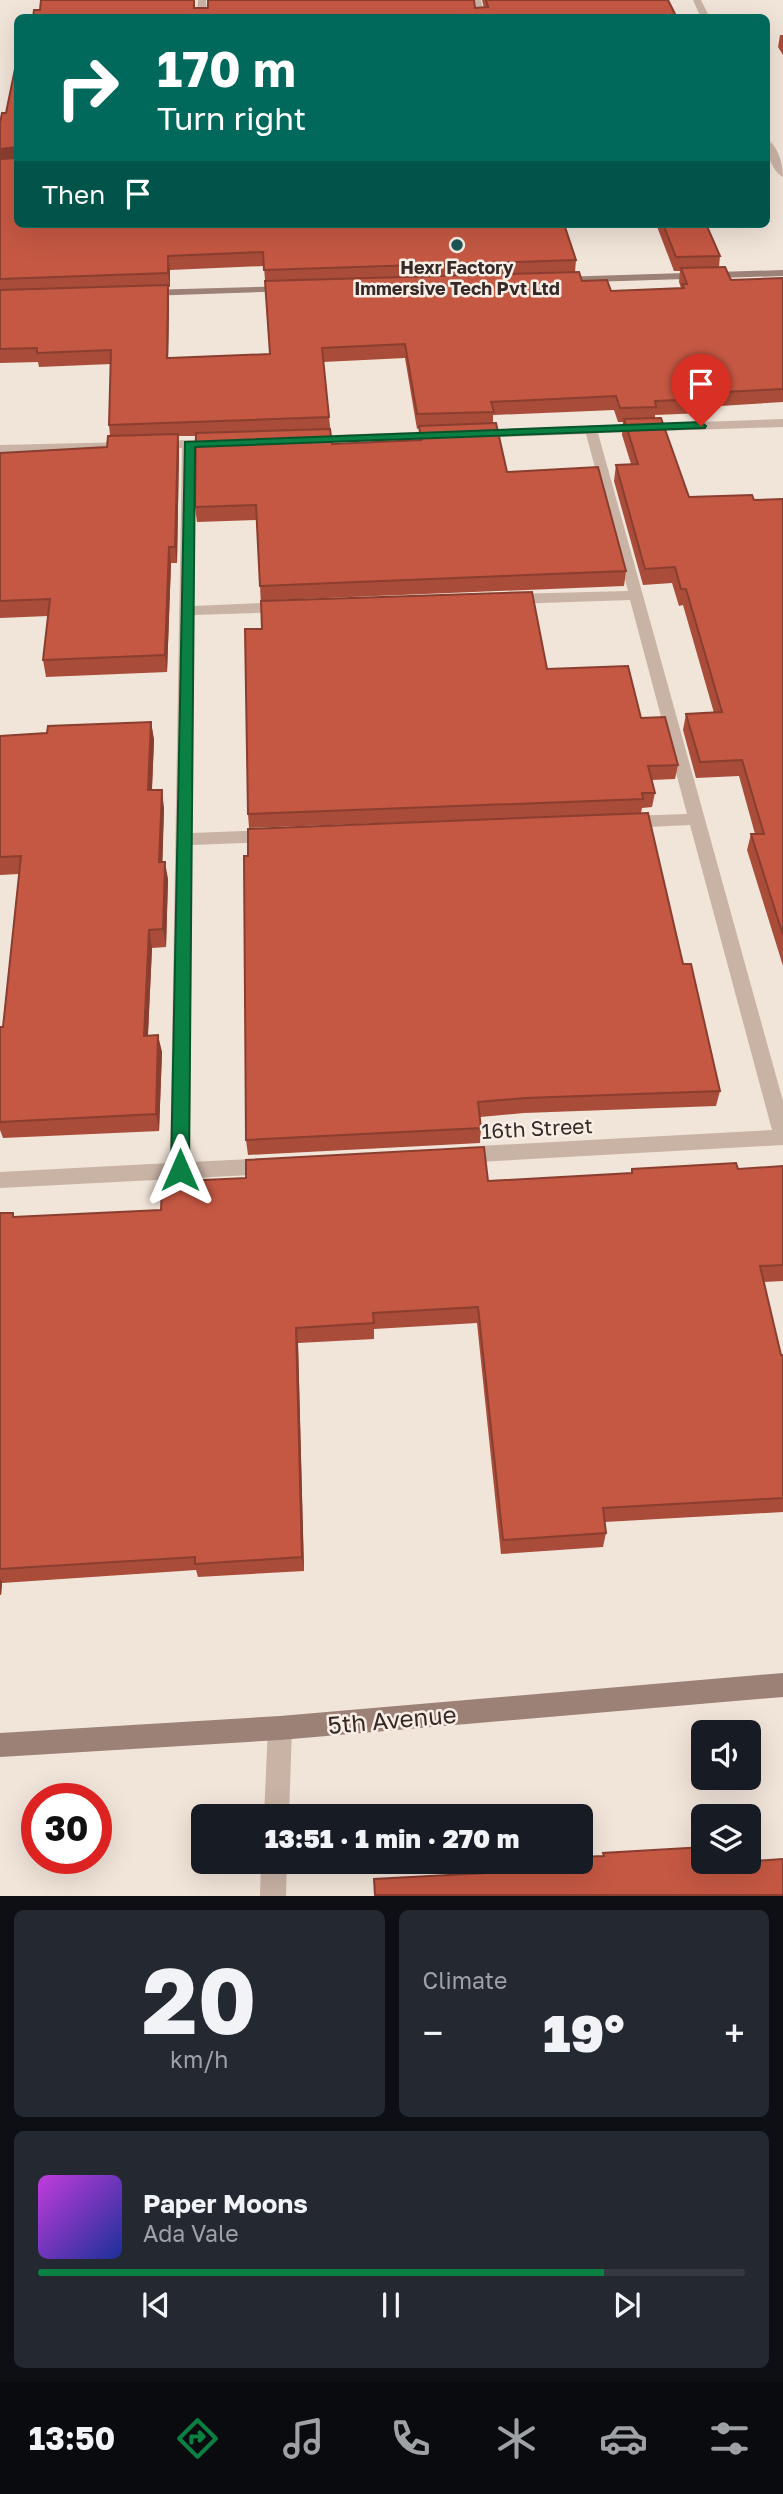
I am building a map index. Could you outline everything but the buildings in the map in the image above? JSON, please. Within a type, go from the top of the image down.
[{"type":"street","points":[[770,147],[783,174]]},
{"type":"street","points":[[545,281],[783,273]]},
{"type":"street","points":[[140,293],[308,288]]},
{"type":"street","points":[[300,440],[783,423]]},
{"type":"street","points":[[591,430],[783,1136]]},
{"type":"street","points":[[0,449],[230,443]]},
{"type":"street","points":[[180,1170],[189,444]]},
{"type":"street","points":[[500,600],[636,595]]},
{"type":"street","points":[[187,611],[296,607]]},
{"type":"street","points":[[613,822],[697,819]]},
{"type":"street","points":[[184,839],[295,835]]},
{"type":"street","name":"16th Street","points":[[441,1156],[783,1136]]},
{"type":"street","points":[[0,1180],[290,1165]]},
{"type":"street","name":"5th Avenue","points":[[0,1745],[281,1728],[783,1685]]},
{"type":"street","points":[[277,1804],[281,1728]]},
{"type":"street","points":[[273,1895],[274,1874]]},
{"type":"place","name":"Hexr Factory Immersive Tech Pvt Ltd","points":[[457,245]]},
{"type":"route","points":[[180,1170],[189,444],[701,426]]}]
